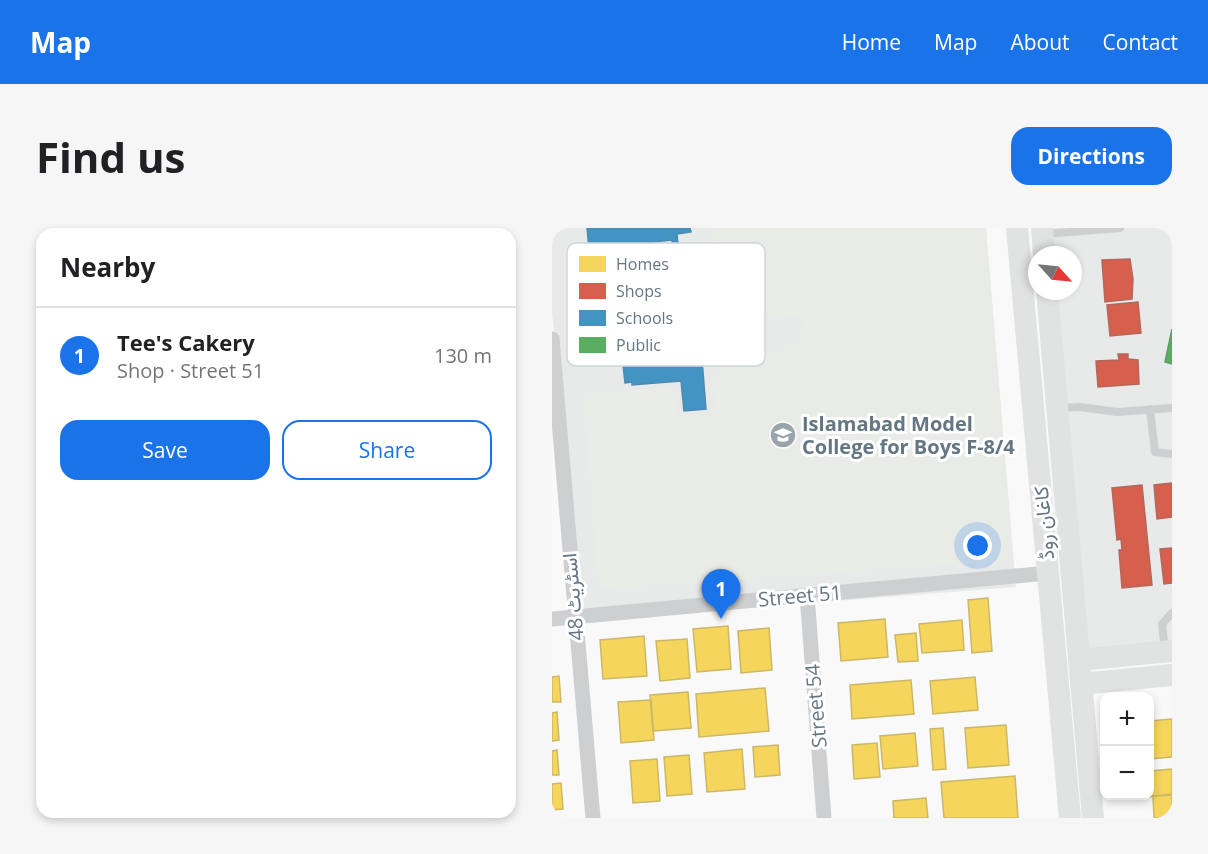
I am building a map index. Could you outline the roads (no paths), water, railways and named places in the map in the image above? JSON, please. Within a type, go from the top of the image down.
[{"type":"street","name":"کاغان روڈ","points":[[1017,228],[1070,818]]},
{"type":"street","name":"کاغان روڈ","points":[[1048,300],[1093,818]]},
{"type":"street","name":"اسٹریٹ 48","points":[[552,339],[554,384],[593,818]]},
{"type":"street","points":[[1033,405],[1057,406]]},
{"type":"street","name":"Street 51","points":[[552,619],[1048,573]]},
{"type":"street","name":"Street 54","points":[[807,595],[824,818]]},
{"type":"street","points":[[1079,660],[1168,652]]},
{"type":"street","points":[[1081,684],[1172,675]]},
{"type":"lane","points":[[1043,239],[1120,228]]},
{"type":"lane","points":[[1057,406],[1080,407],[1105,412],[1172,408]]},
{"type":"lane","points":[[1150,410],[1155,452],[1162,455],[1172,454]]},
{"type":"lane","points":[[1168,652],[1162,624],[1172,613]]},
{"type":"place","name":"Islamabad Model College for Boys F-8/4","points":[[783,435]]},
{"type":"place","name":"Tee's Cakery","points":[[721,619]]}]
